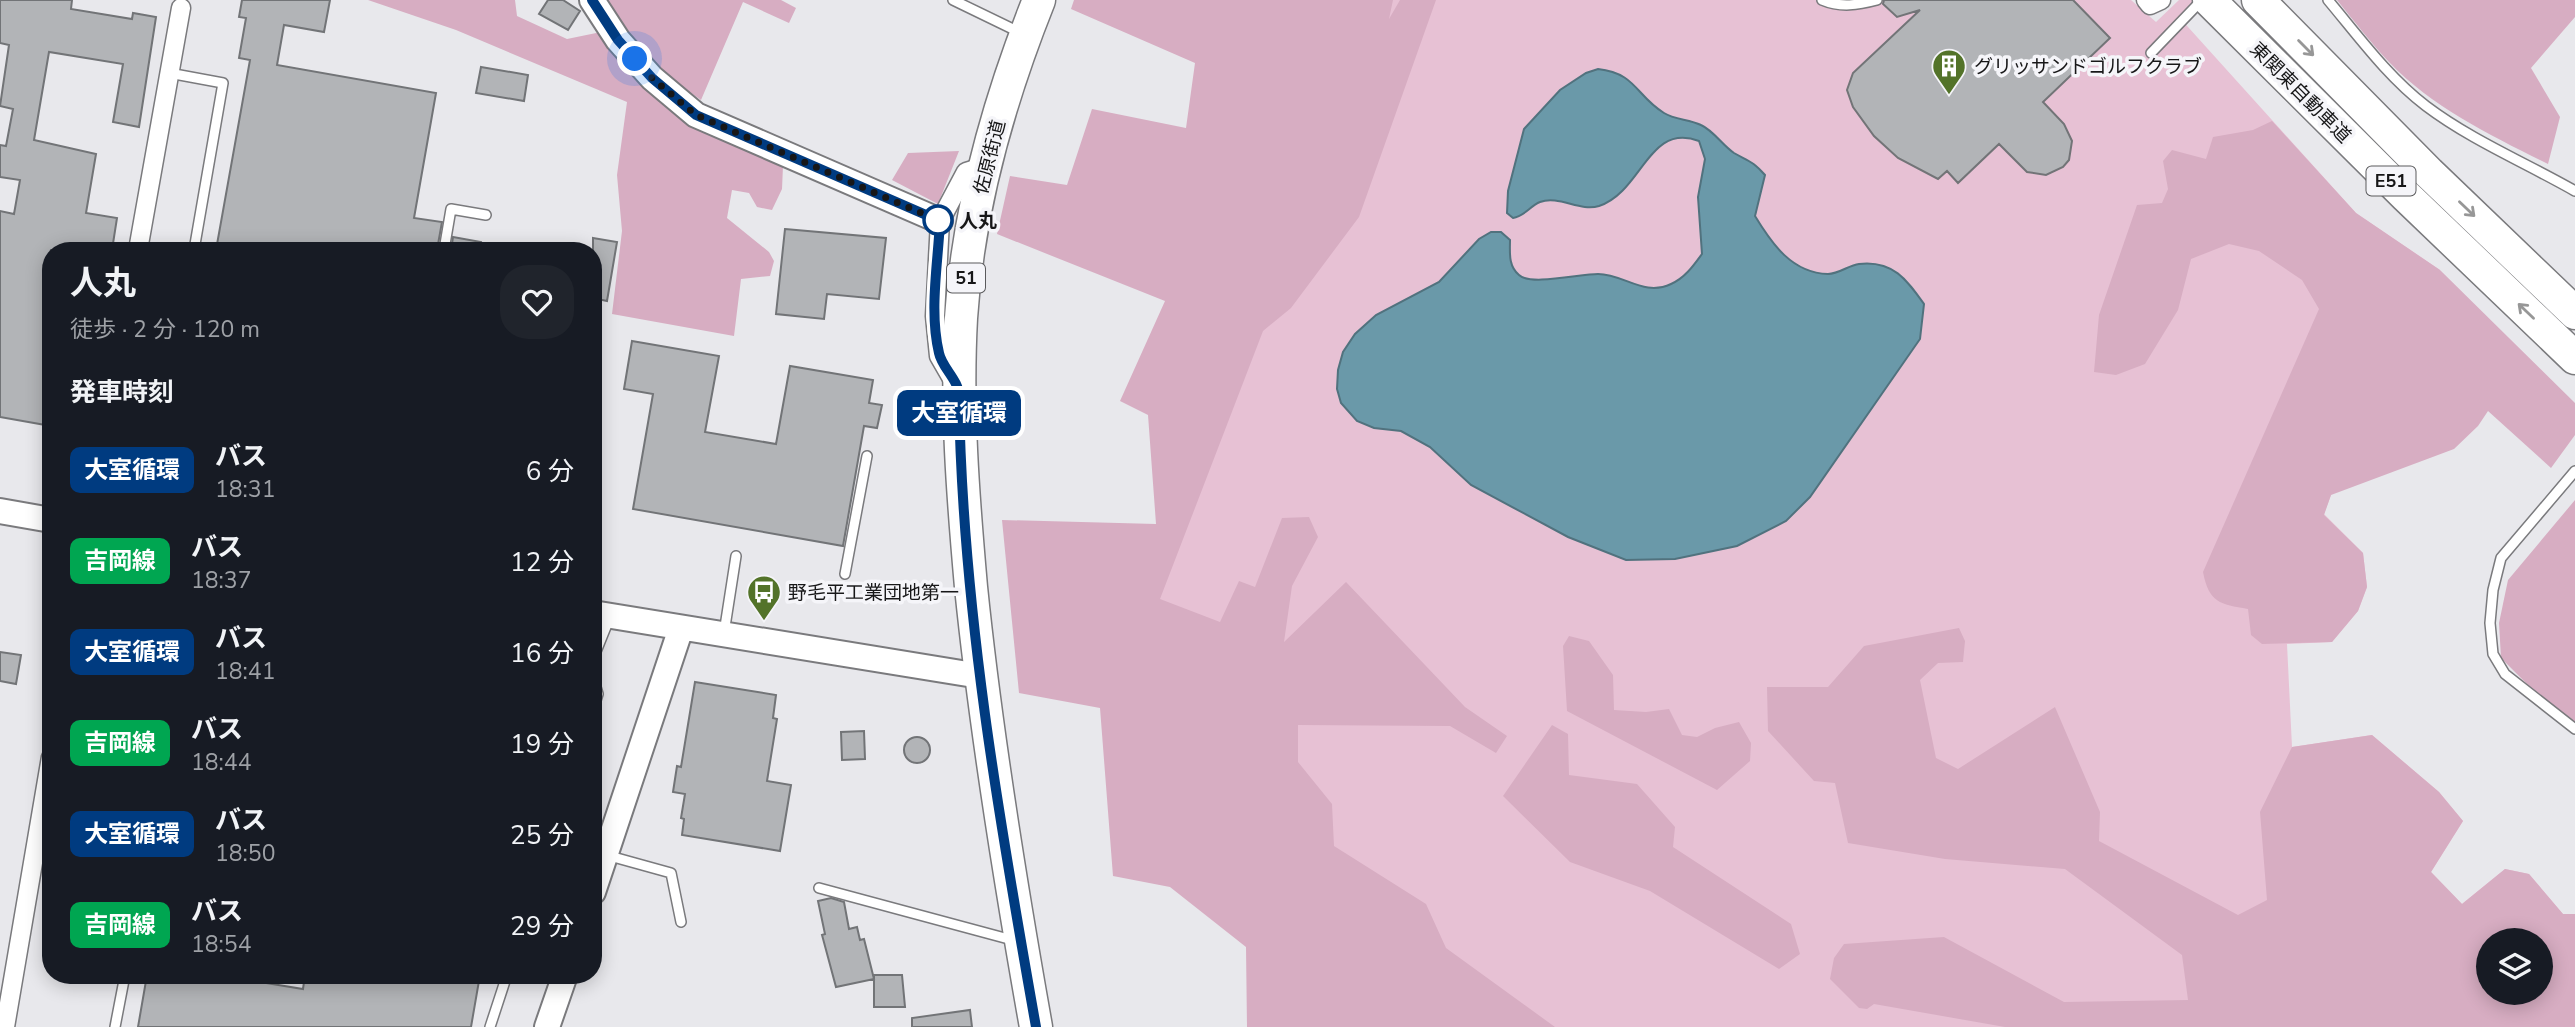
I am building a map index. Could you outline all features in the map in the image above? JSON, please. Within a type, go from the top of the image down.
[{"type":"highway","name":"佐原街道","points":[[1036,1027],[980,676],[962,486],[960,391],[965,283],[985,166],[1026,35],[1040,0]]},
{"type":"highway","name":"東関東自動車道","points":[[2209,0],[2406,196],[2575,358]]},
{"type":"highway","name":"東関東自動車道","points":[[2258,0],[2429,173],[2575,313]]},
{"type":"street","points":[[592,0],[618,40],[652,78],[696,115],[940,221]]},
{"type":"street","points":[[2146,0],[2150,5],[2161,0]]},
{"type":"street","points":[[139,242],[181,8]]},
{"type":"street","points":[[960,391],[939,356],[935,316],[940,221],[966,173],[985,166]]},
{"type":"street","points":[[0,511],[42,518]]},
{"type":"street","points":[[602,614],[980,676]]},
{"type":"street","points":[[602,866],[681,628]]},
{"type":"street","points":[[5,1027],[42,810]]},
{"type":"street","points":[[547,1027],[562,984]]},
{"type":"lane","points":[[953,0],[998,24],[1026,35]]},
{"type":"lane","points":[[1822,0],[1832,4],[1856,6],[1877,0]]},
{"type":"lane","points":[[2151,52],[2202,0]]},
{"type":"lane","points":[[2328,0],[2392,76],[2426,106],[2457,127],[2575,191]]},
{"type":"lane","points":[[169,74],[223,83],[195,242]]},
{"type":"lane","points":[[445,242],[451,209],[486,215]]},
{"type":"lane","points":[[845,574],[866,456]]},
{"type":"lane","points":[[2575,471],[2501,558],[2490,623],[2493,654],[2505,674],[2575,729]]},
{"type":"lane","points":[[723,635],[736,556]]},
{"type":"lane","points":[[606,855],[671,873],[681,922]]},
{"type":"lane","points":[[819,888],[1021,943]]},
{"type":"lane","points":[[115,1027],[123,984]]},
{"type":"lane","points":[[490,1027],[504,984]]},
{"type":"shaded area","points":[[368,0],[515,0],[517,16],[567,39],[601,32],[690,121],[783,166],[782,189],[772,210],[757,207],[749,193],[732,190],[727,218],[769,252],[774,261],[770,276],[741,279],[734,336],[612,314],[622,231],[617,175],[627,102],[456,30]]},
{"type":"shaded area","points":[[608,0],[781,0],[796,8],[789,23],[743,2],[701,100],[664,74],[629,32]]},
{"type":"shaded area","points":[[1074,0],[1393,0],[1389,19],[1400,0],[1436,0],[1359,217],[1291,308],[1263,331],[1160,599],[1220,622],[1239,581],[1255,587],[1282,518],[1309,517],[1318,537],[1292,586],[1284,642],[1346,582],[1465,707],[1507,736],[1496,753],[1450,726],[1298,725],[1298,762],[1332,804],[1334,846],[1426,904],[1446,948],[1555,1027],[1247,1027],[1246,947],[1170,887],[1113,876],[1100,708],[1019,693],[1002,520],[1156,524],[1148,415],[1120,401],[1165,301],[997,234],[1010,176],[1067,185],[1092,109],[1186,128],[1195,63],[1071,9]]},
{"type":"shaded area","name":"グリッサンドゴルフクラブ","points":[[1374,0],[2131,0],[2156,22],[2179,0],[2195,0],[2179,17],[2356,213],[2440,270],[2324,514],[2363,553],[2367,587],[2358,611],[2332,642],[2287,644],[2292,747],[2372,735],[2439,792],[2463,821],[2431,872],[2462,904],[2505,869],[2529,874],[2563,914],[2575,914],[2575,1027],[1536,1027],[1341,878],[1125,606]]},
{"type":"shaded area","points":[[2337,0],[2575,0],[2575,17],[2531,68],[2560,117],[2548,164],[2464,120],[2425,93],[2389,62]]},
{"type":"shaded area","points":[[2272,121],[2356,213],[2440,270],[2575,403],[2575,435],[2551,468],[2488,411],[2478,426],[2454,449],[2331,495],[2324,515],[2363,553],[2367,587],[2358,611],[2332,642],[2262,644],[2251,635],[2248,609],[2223,603],[2212,596],[2203,572],[2319,309],[2302,280],[2259,251],[2229,244],[2191,259],[2178,310],[2145,364],[2116,375],[2094,372],[2099,315],[2137,205],[2162,203],[2168,189],[2163,161],[2172,150],[2206,159],[2213,137],[2253,130]]},
{"type":"shaded area","points":[[959,151],[938,204],[892,180],[908,153]]},
{"type":"shaded area","points":[[2575,500],[2575,732],[2501,658],[2499,623],[2508,580]]},
{"type":"shaded area","points":[[1959,628],[1965,641],[1963,662],[1938,663],[1920,680],[1936,758],[1958,769],[2055,707],[2100,812],[2099,841],[2238,915],[2267,900],[2260,812],[2292,747],[2372,735],[2439,792],[2463,821],[2431,872],[2462,904],[2505,869],[2529,874],[2563,914],[2575,914],[2575,1027],[2005,1027],[1874,1004],[1867,1009],[1859,1008],[1830,979],[1834,958],[1844,944],[1944,937],[2064,1002],[2188,1000],[2182,955],[2065,869],[1945,859],[1848,843],[1835,783],[1814,781],[1768,731],[1767,687],[1828,687],[1864,646]]},
{"type":"shaded area","points":[[1569,636],[1589,641],[1613,675],[1614,710],[1646,712],[1669,709],[1682,735],[1697,737],[1715,728],[1739,722],[1751,743],[1750,761],[1717,790],[1567,711],[1563,646]]},
{"type":"shaded area","points":[[1552,725],[1568,734],[1569,775],[1637,784],[1675,827],[1673,847],[1791,924],[1800,954],[1779,969],[1650,891],[1570,862],[1503,796]]},
{"type":"water","points":[[1598,69],[1611,71],[1628,80],[1664,113],[1706,128],[1730,150],[1761,170],[1765,175],[1755,216],[1776,246],[1794,263],[1828,274],[1859,264],[1881,265],[1905,280],[1924,304],[1920,339],[1810,497],[1786,521],[1737,546],[1675,559],[1626,560],[1568,537],[1471,485],[1430,447],[1401,431],[1374,428],[1357,421],[1341,403],[1337,389],[1338,370],[1343,352],[1355,334],[1376,315],[1439,282],[1479,239],[1491,232],[1501,232],[1510,240],[1513,267],[1525,278],[1556,279],[1598,274],[1652,288],[1671,284],[1689,271],[1696,262],[1702,254],[1698,197],[1705,159],[1699,141],[1682,138],[1668,141],[1646,161],[1626,187],[1599,206],[1584,207],[1547,200],[1517,217],[1513,218],[1507,213],[1508,191],[1524,129],[1560,90],[1586,73]]},
{"type":"building","points":[[0,0],[72,0],[71,9],[132,19],[133,13],[156,17],[139,127],[113,122],[123,64],[49,52],[34,140],[96,154],[86,213],[117,218],[113,242],[42,242],[42,424],[0,417],[0,211],[14,214],[20,180],[0,177],[0,145],[6,146],[13,109],[0,106],[9,45],[0,43]]},
{"type":"building","points":[[242,0],[330,0],[324,32],[284,25],[277,65],[436,93],[414,218],[442,222],[438,242],[217,242],[250,60],[239,58],[246,18],[239,17]]},
{"type":"building","points":[[548,0],[563,0],[580,11],[568,30],[539,14]]},
{"type":"building","name":"グリッサンドゴルフクラブ","points":[[1884,0],[2073,0],[2110,38],[2043,102],[2064,124],[2072,141],[2069,160],[2063,167],[2046,175],[2027,172],[1999,144],[1958,183],[1947,171],[1938,179],[1898,158],[1874,136],[1853,107],[1847,90],[1853,73],[1920,10],[1897,17],[1883,4]]},
{"type":"building","points":[[481,67],[528,75],[524,101],[476,93]]},
{"type":"building","points":[[785,229],[886,238],[879,299],[827,294],[824,319],[776,314]]},
{"type":"building","points":[[453,237],[481,242],[452,242]]},
{"type":"building","points":[[593,238],[617,242],[607,301],[602,300],[602,242],[593,242]]},
{"type":"building","points":[[632,341],[719,356],[705,432],[776,444],[790,366],[873,380],[869,403],[882,405],[877,428],[864,426],[843,546],[633,509],[653,394],[624,389]]},
{"type":"building","points":[[0,652],[21,655],[16,684],[0,681]]},
{"type":"building","points":[[695,682],[776,695],[773,718],[777,719],[767,781],[791,785],[780,851],[682,835],[684,819],[681,818],[685,794],[673,792],[677,766],[681,767]]},
{"type":"building","points":[[864,731],[865,759],[842,760],[841,732]]},
{"type":"building","points":[[917,737],[926,741],[930,750],[926,759],[917,763],[908,759],[904,750],[908,741]]},
{"type":"building","points":[[831,898],[844,902],[849,929],[857,927],[860,940],[864,939],[874,979],[836,987],[822,935],[825,934],[818,901]]},
{"type":"building","points":[[874,975],[902,975],[905,1007],[874,1007]]},
{"type":"building","points":[[145,984],[273,984],[303,989],[304,984],[478,984],[471,1027],[138,1027]]},
{"type":"building","points":[[970,1010],[972,1027],[912,1027],[912,1018]]},
{"type":"bus line","name":"大室循環","points":[[592,0],[618,40],[652,78],[696,115],[940,221],[935,316],[939,356],[960,391],[962,486],[980,676],[1036,1027]]},
{"type":"place","name":"グリッサンドゴルフクラブ","points":[[1949,96]]},
{"type":"place","name":"人丸","points":[[938,220]]},
{"type":"place","name":"野毛平工業団地第一","points":[[764,622]]},
{"type":"route","points":[[635,59],[652,78],[696,115],[940,221],[938,220]]}]
